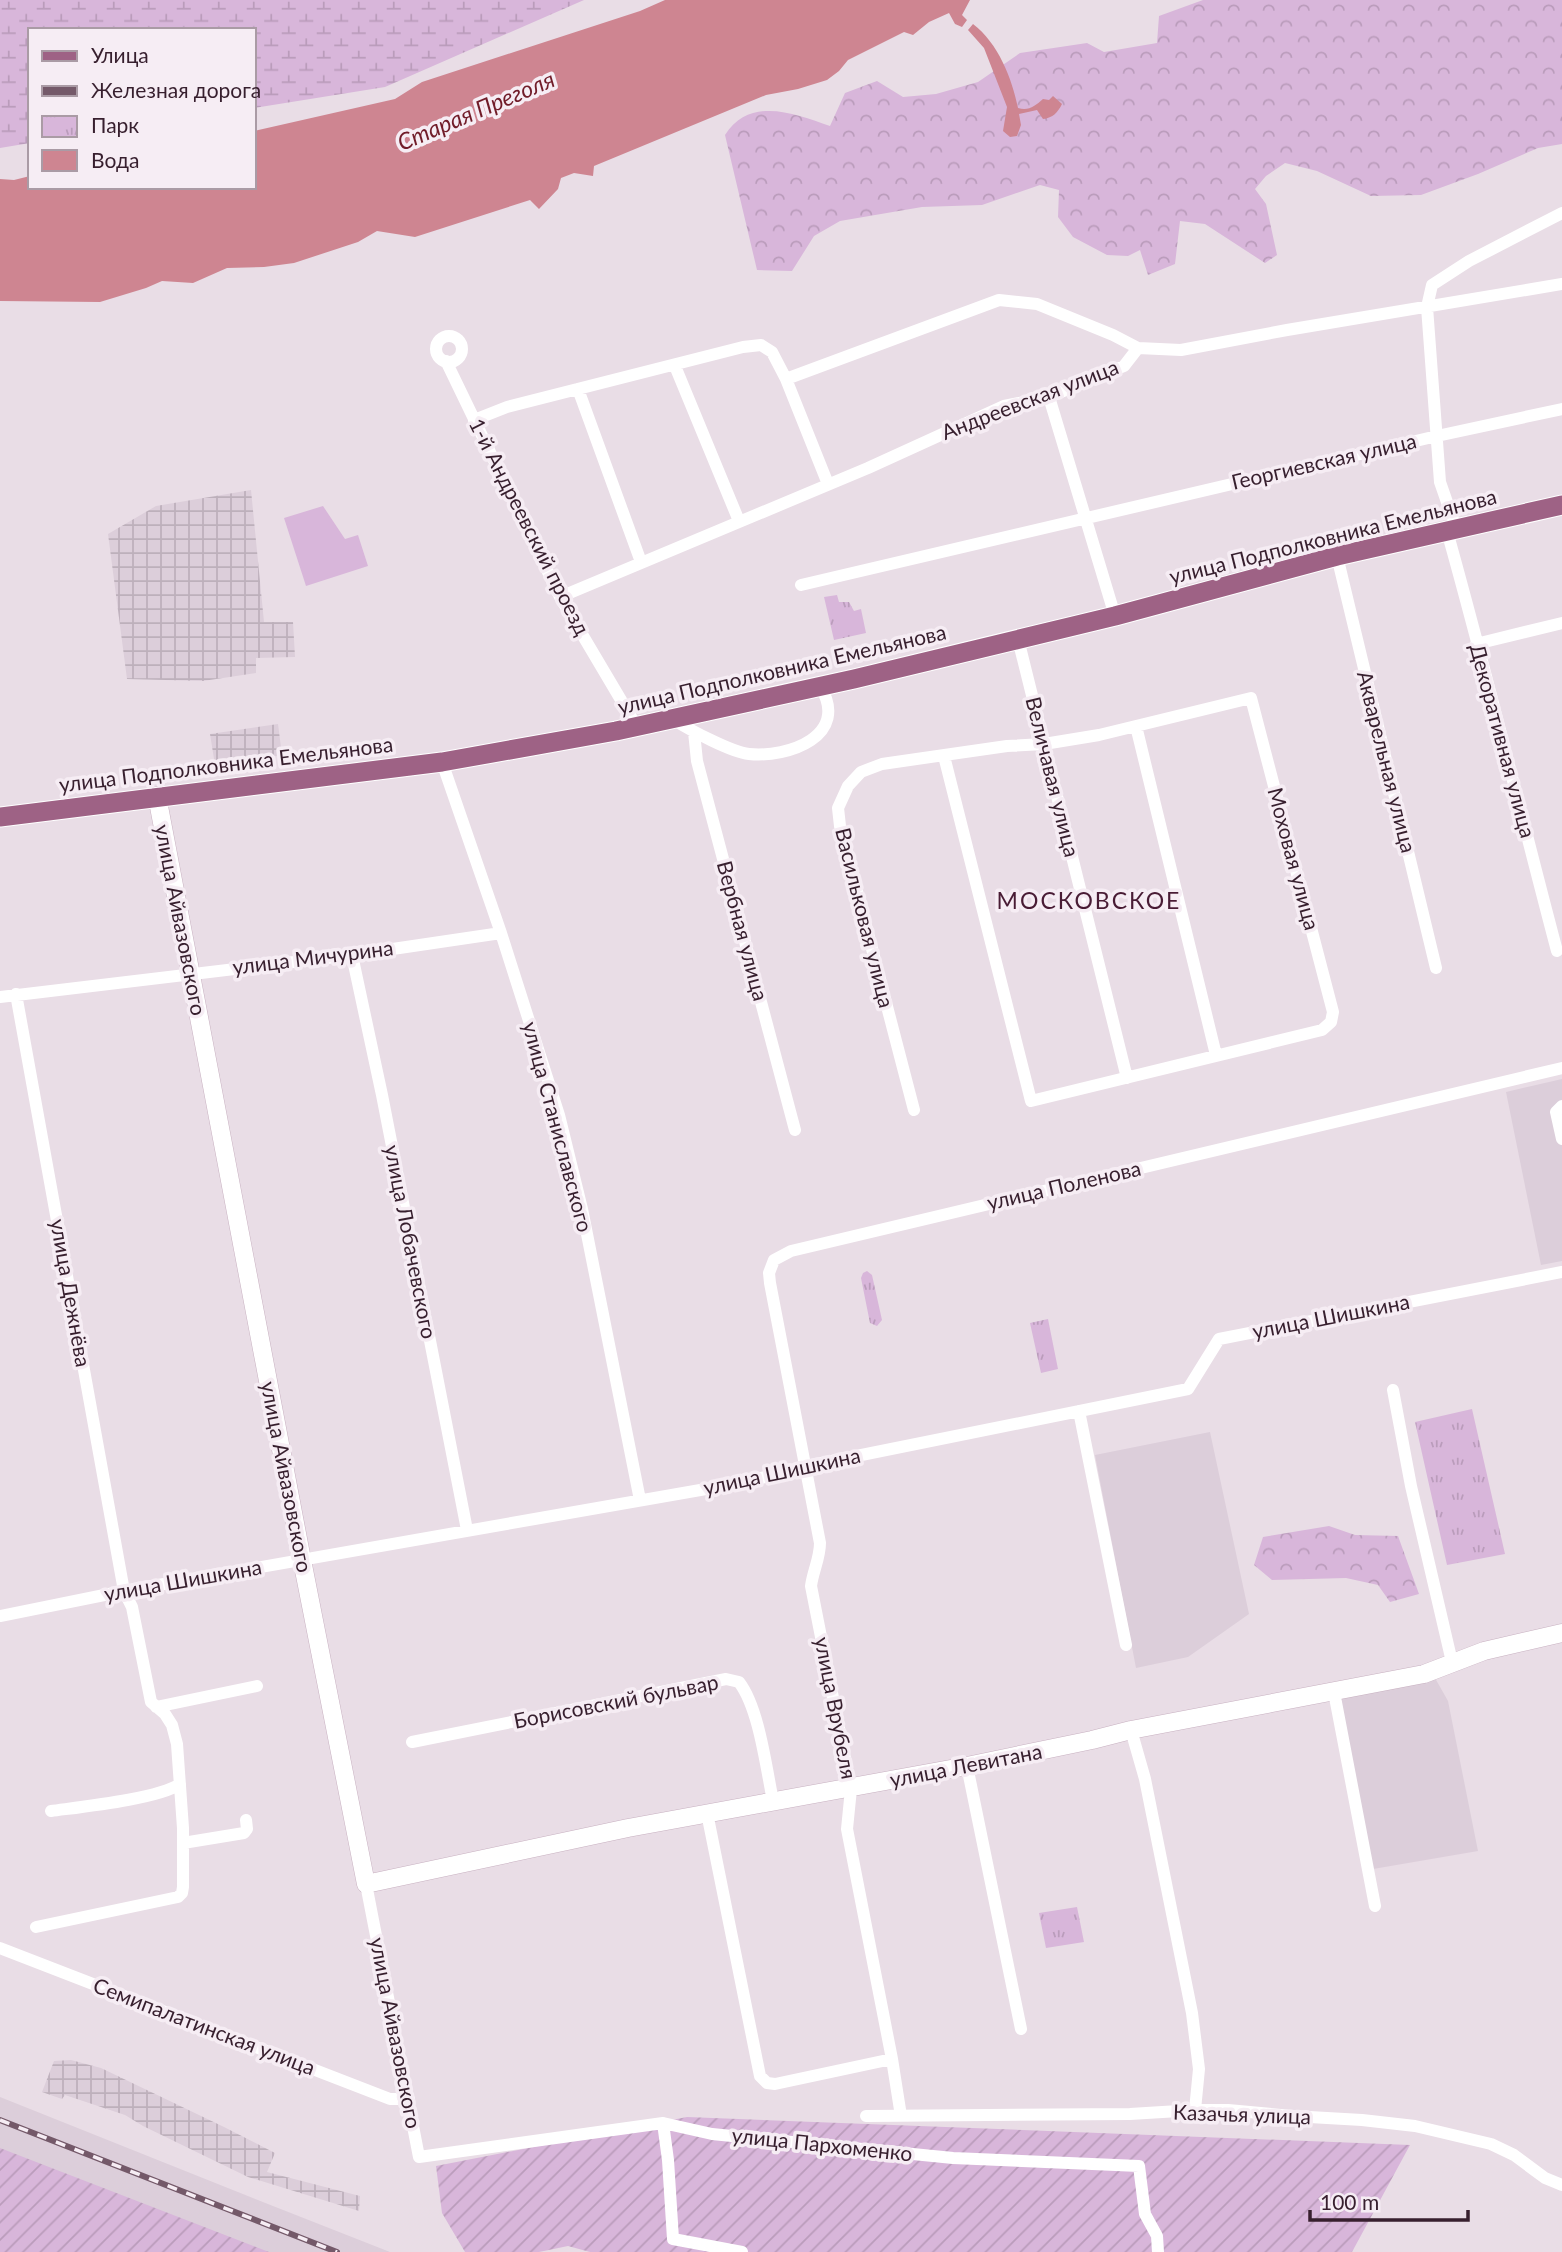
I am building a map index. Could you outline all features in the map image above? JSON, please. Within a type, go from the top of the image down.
[{"type":"main road","name":"улица Подполковника Емельянова","points":[[0,817],[442,762],[674,720],[706,710],[820,686],[1115,616],[1337,556],[1562,505]]},
{"type":"street","points":[[1427,307],[1432,285],[1469,261],[1562,213]]},
{"type":"street","name":"Андреевская улица","points":[[560,597],[828,484],[1004,406],[1049,397],[1124,366],[1138,348],[1181,350],[1562,284]]},
{"type":"street","points":[[786,379],[999,300],[1037,304],[1138,348]]},
{"type":"street","name":"Декоративная улица","points":[[1427,307],[1440,482],[1476,645],[1557,951]]},
{"type":"street","points":[[474,420],[507,407],[743,347],[761,345],[772,352],[786,379],[828,484]]},
{"type":"street","name":"1-й Андреевский проезд","points":[[446,361],[560,597],[637,727]]},
{"type":"street","points":[[675,366],[739,521]]},
{"type":"street","points":[[578,389],[642,562]]},
{"type":"street","points":[[1049,397],[1115,616]]},
{"type":"street","name":"Георгиевская улица","points":[[801,585],[1562,409]]},
{"type":"street","name":"Акварельная улица","points":[[1337,556],[1436,968]]},
{"type":"street","points":[[1476,645],[1562,623]]},
{"type":"street","name":"Величавая улица","points":[[1018,639],[1127,1079]]},
{"type":"street","points":[[674,720],[694,732],[746,754],[767,754],[794,748],[814,740],[824,729],[828,712],[820,686]]},
{"type":"street","name":"Моховая улица","points":[[1251,698],[1333,1012],[1331,1022],[1322,1030],[1031,1101],[944,756],[1007,746],[1044,744],[1136,726],[1251,698]]},
{"type":"street","points":[[1136,726],[1216,1055]]},
{"type":"street","name":"Вербная улица","points":[[694,732],[697,761],[795,1130]]},
{"type":"street","name":"Васильковая улица","points":[[914,1110],[840,826],[838,808],[848,786],[861,772],[882,764],[944,756]]},
{"type":"street","name":"улица Станиславского","points":[[442,762],[501,933],[565,1142],[582,1209],[640,1500]]},
{"type":"street","name":"улица Айвазовского","points":[[157,796],[419,2157]]},
{"type":"street","name":"улица Мичурина","points":[[0,997],[352,955],[501,933]]},
{"type":"street","name":"улица Лобачевского","points":[[352,955],[467,1530]]},
{"type":"street","name":"улица Дежнёва","points":[[16,994],[124,1591],[132,1607],[151,1702],[165,1714],[172,1725],[177,1744],[183,1843],[182,1893],[171,1899],[36,1927]]},
{"type":"street","name":"улица Поленова","points":[[807,1466],[769,1273],[774,1260],[784,1253],[1562,1068]]},
{"type":"street","points":[[1562,1106],[1556,1112],[1562,1139]]},
{"type":"street","name":"улица Шишкина","points":[[0,1616],[124,1591],[747,1482],[807,1466],[1188,1389],[1219,1339],[1562,1272]]},
{"type":"street","points":[[1393,1390],[1411,1486],[1452,1662]]},
{"type":"street","points":[[1079,1412],[1126,1645]]},
{"type":"street","name":"улица Врубеля","points":[[807,1466],[820,1543],[811,1586],[851,1789],[847,1829],[901,2116]]},
{"type":"street","name":"улица Левитана","points":[[366,1884],[707,1813],[851,1789],[1131,1730],[1424,1674],[1493,1648],[1562,1633]]},
{"type":"street","name":"Борисовский бульвар","points":[[412,1742],[726,1679],[738,1682],[746,1691],[755,1718],[773,1801]]},
{"type":"street","points":[[156,1707],[257,1686]]},
{"type":"street","points":[[1334,1692],[1375,1906]]},
{"type":"street","points":[[1131,1730],[1145,1779],[1192,2013],[1199,2069],[1195,2110]]},
{"type":"street","points":[[967,1766],[1021,2029]]},
{"type":"street","points":[[51,1811],[173,1789],[180,1784]]},
{"type":"street","points":[[707,1813],[760,2076],[767,2083],[775,2084],[892,2059]]},
{"type":"street","points":[[183,1843],[244,1833],[247,1829],[246,1820]]},
{"type":"street","name":"Семипалатинская улица","points":[[0,1948],[390,2099],[409,2099]]},
{"type":"street","name":"Казачья улица","points":[[866,2116],[1130,2114],[1227,2110],[1362,2119],[1415,2126],[1491,2144],[1514,2155],[1545,2178],[1562,2185]]},
{"type":"street","points":[[663,2123],[673,2239],[742,2252]]},
{"type":"street","name":"улица Пархоменко","points":[[419,2157],[663,2123],[712,2134],[953,2158],[1139,2166],[1146,2214],[1157,2236],[1158,2252]]},
{"type":"shaded area","points":[[251,490],[264,622],[293,622],[295,657],[256,658],[256,673],[203,681],[127,679],[108,534],[156,506]]},
{"type":"shaded area","points":[[278,724],[282,755],[215,765],[210,734]]},
{"type":"shaded area","points":[[1562,1079],[1562,1261],[1541,1265],[1506,1092]]},
{"type":"shaded area","points":[[1210,1432],[1249,1614],[1188,1657],[1136,1668],[1095,1455]]},
{"type":"shaded area","points":[[1435,1678],[1448,1701],[1478,1851],[1373,1869],[1340,1696]]},
{"type":"shaded area","points":[[71,2060],[101,2068],[275,2153],[267,2172],[360,2196],[359,2211],[248,2177],[125,2115],[65,2095],[62,2099],[42,2092],[54,2061]]},
{"type":"shaded area","points":[[0,2097],[390,2252],[261,2252],[0,2152]]},
{"type":"green space","points":[[0,0],[584,0],[385,87],[256,108],[256,28],[28,28],[28,143],[0,148]]},
{"type":"green space","points":[[1203,0],[1562,0],[1562,144],[1538,148],[1421,195],[1371,196],[1317,171],[1285,163],[1266,176],[1255,189],[1266,204],[1277,255],[1265,263],[1205,224],[1180,221],[1175,264],[1148,275],[1140,250],[1128,256],[1107,255],[1073,237],[1058,217],[1059,190],[1040,185],[982,205],[922,207],[840,221],[814,236],[792,271],[757,270],[725,135],[735,123],[747,115],[773,111],[802,116],[830,126],[845,93],[877,81],[903,97],[936,94],[978,82],[1020,53],[1087,43],[1104,52],[1157,43],[1159,16]]},
{"type":"green space","points":[[323,506],[345,539],[358,535],[368,566],[306,586],[284,518]]},
{"type":"green space","points":[[837,595],[839,602],[849,602],[854,611],[861,609],[866,633],[834,640],[824,597]]},
{"type":"green space","points":[[867,1271],[872,1275],[882,1320],[877,1326],[870,1323],[861,1278]]},
{"type":"green space","points":[[1048,1319],[1058,1369],[1041,1373],[1030,1323]]},
{"type":"green space","points":[[1472,1409],[1505,1554],[1447,1565],[1415,1422]]},
{"type":"green space","points":[[1329,1526],[1355,1535],[1398,1536],[1419,1594],[1390,1602],[1378,1585],[1346,1578],[1272,1580],[1254,1565],[1263,1537]]},
{"type":"green space","points":[[1077,1907],[1084,1942],[1046,1948],[1039,1913]]},
{"type":"green space","points":[[687,2117],[1410,2145],[1352,2252],[590,2252],[568,2246],[539,2252],[465,2252],[442,2213],[436,2166]]},
{"type":"green space","points":[[0,2148],[269,2252],[0,2252]]},
{"type":"water","name":"Старая Преголя","points":[[665,0],[970,0],[962,15],[967,20],[962,27],[955,24],[949,13],[929,22],[913,35],[904,32],[848,60],[827,80],[766,95],[594,166],[593,176],[574,173],[561,178],[558,189],[539,209],[530,200],[415,237],[377,231],[358,242],[294,263],[227,268],[193,283],[162,281],[100,302],[0,301],[0,179],[14,180],[28,176],[28,189],[256,189],[256,131],[395,99],[422,82],[640,11]]},
{"type":"water","points":[[973,24],[990,41],[1003,62],[1018,108],[1029,108],[1053,96],[1062,104],[1055,114],[1043,119],[1037,110],[1019,114],[1021,125],[1017,136],[1010,137],[1003,131],[1007,107],[984,48],[968,30]]},
{"type":"railway","points":[[0,2120],[337,2252]]},
{"type":"district","name":"МОСКОВСКОЕ","points":[[1089,901]]}]
